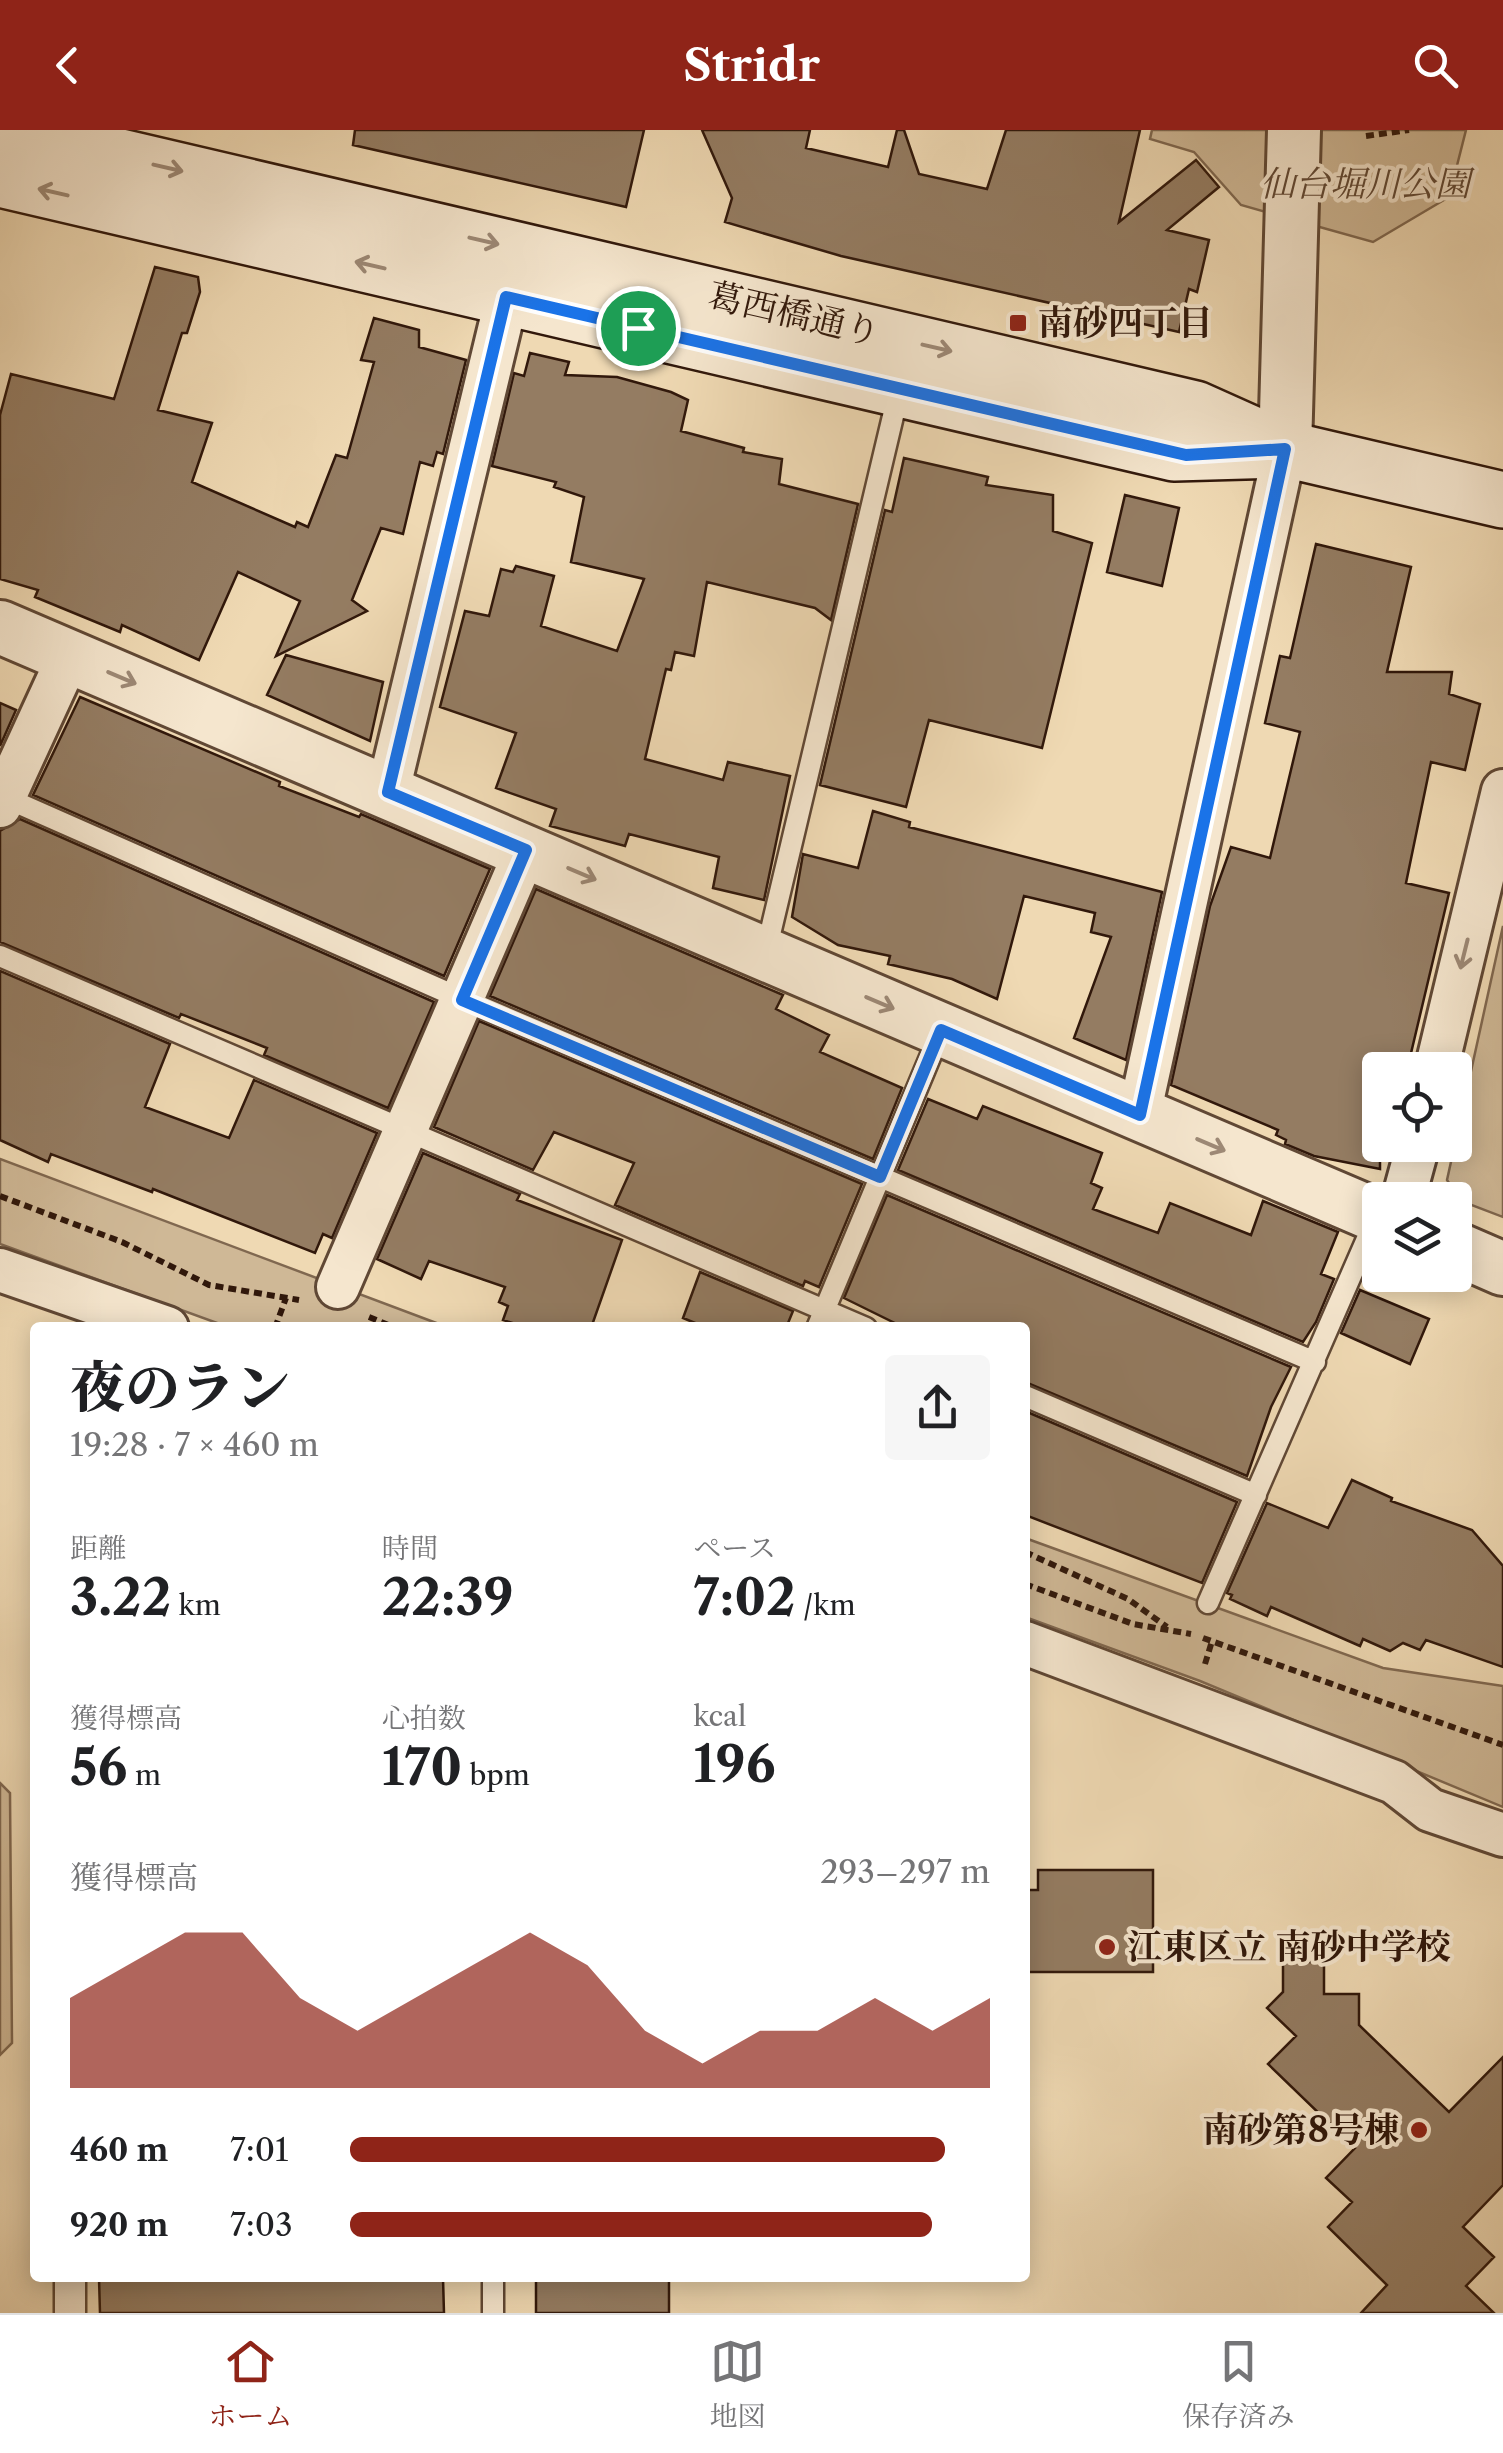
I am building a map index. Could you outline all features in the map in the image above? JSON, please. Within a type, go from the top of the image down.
[{"type":"main road","name":"葛西橋通り","points":[[4,130],[1195,409],[1285,449],[1503,500]]},
{"type":"main road","name":"葛西橋通り","points":[[0,180],[1186,455],[1285,449]]},
{"type":"street","points":[[1140,1115],[1285,449],[1294,130]]},
{"type":"street","points":[[388,792],[506,297]]},
{"type":"street","points":[[0,626],[1140,1115],[1362,1201]]},
{"type":"street","points":[[2,802],[69,656]]},
{"type":"street","points":[[1440,1052],[1503,791]]},
{"type":"street","points":[[338,1288],[526,850]]},
{"type":"street","points":[[1472,1255],[1503,1268]]},
{"type":"street","points":[[0,1270],[150,1322]]},
{"type":"street","points":[[1030,1645],[1394,1782],[1430,1810],[1503,1835]]},
{"type":"street","points":[[70,2282],[70,2313]]},
{"type":"lane","points":[[766,954],[900,389]]},
{"type":"lane","points":[[2,802],[1315,1362]]},
{"type":"lane","points":[[0,956],[406,1131],[821,1319],[941,1030]]},
{"type":"lane","points":[[1208,1603],[1362,1263]]},
{"type":"lane","points":[[1030,1398],[1256,1495]]},
{"type":"lane","points":[[493,2282],[493,2313]]},
{"type":"path","points":[[1366,136],[1409,130]]},
{"type":"path","points":[[0,1196],[122,1242],[210,1285],[286,1298],[277,1322]]},
{"type":"path","points":[[1030,1554],[1128,1600],[1172,1630]]},
{"type":"path","points":[[1030,1586],[1133,1624],[1172,1630],[1503,1745]]},
{"type":"green space","name":"仙台堀川公園","points":[[1152,130],[1466,130],[1449,197],[1373,242],[1241,205],[1194,152],[1150,139]]},
{"type":"green space","points":[[1503,926],[1503,1217],[1472,1205],[1472,1182],[1447,1180],[1451,1162],[1472,1162],[1472,1067]]},
{"type":"green space","points":[[0,1159],[434,1322],[214,1322],[0,1244]]},
{"type":"green space","points":[[1030,1540],[1383,1668],[1503,1686],[1503,1807],[1200,1681],[1030,1619]]},
{"type":"green space","points":[[0,1783],[10,1793],[12,2043],[0,2055]]},
{"type":"building","points":[[355,130],[644,130],[626,207],[353,145]]},
{"type":"building","points":[[702,130],[810,130],[806,148],[888,167],[897,130],[904,130],[919,174],[987,189],[1006,130],[1140,130],[1119,222],[1196,160],[1219,187],[1167,230],[1209,240],[1197,292],[1189,289],[1179,332],[841,256],[725,222],[732,198]]},
{"type":"building","points":[[155,267],[198,277],[200,292],[187,333],[182,333],[158,410],[212,423],[192,482],[295,527],[297,522],[308,527],[336,455],[347,458],[374,362],[361,360],[374,318],[419,330],[419,347],[466,360],[443,454],[437,452],[433,466],[420,462],[403,534],[381,528],[352,600],[367,611],[276,656],[300,601],[238,572],[199,660],[122,625],[120,632],[35,597],[38,590],[0,579],[0,415],[11,374],[114,399]]},
{"type":"building","points":[[530,353],[569,362],[565,375],[617,377],[671,392],[688,400],[681,431],[744,448],[743,452],[782,459],[779,484],[858,504],[831,620],[815,608],[707,582],[694,656],[675,652],[671,670],[666,669],[645,759],[723,780],[728,762],[790,776],[764,900],[713,888],[719,857],[629,834],[625,846],[550,826],[556,809],[496,788],[516,733],[440,707],[465,611],[489,616],[501,569],[513,572],[516,566],[554,576],[541,626],[617,651],[644,579],[571,562],[584,497],[554,487],[556,482],[492,466],[514,373],[524,376]]},
{"type":"building","points":[[904,458],[988,477],[986,485],[1053,495],[1053,531],[1092,543],[1042,748],[929,720],[906,807],[820,785],[885,510],[892,512]]},
{"type":"building","points":[[1125,495],[1179,508],[1162,586],[1107,572]]},
{"type":"building","points":[[1316,544],[1411,567],[1387,672],[1452,672],[1449,694],[1480,704],[1465,770],[1431,762],[1406,883],[1449,893],[1411,1052],[1362,1052],[1362,1162],[1380,1162],[1380,1169],[1314,1156],[1285,1144],[1286,1140],[1276,1135],[1278,1130],[1171,1085],[1210,906],[1231,847],[1270,858],[1300,732],[1265,723],[1280,656],[1290,658]]},
{"type":"building","points":[[286,655],[383,682],[370,741],[267,695]]},
{"type":"building","points":[[80,697],[280,782],[279,786],[359,817],[361,814],[490,869],[444,976],[33,795]]},
{"type":"building","points":[[0,703],[16,710],[0,746]]},
{"type":"building","points":[[873,811],[910,822],[909,827],[1162,892],[1126,1060],[1074,1038],[1111,937],[1091,932],[1095,913],[1024,896],[997,999],[952,979],[888,964],[890,956],[838,945],[792,917],[803,854],[858,868]]},
{"type":"building","points":[[20,819],[434,1002],[388,1108],[264,1055],[267,1048],[181,1014],[179,1018],[0,942],[0,831]]},
{"type":"building","points":[[536,889],[783,995],[776,1009],[829,1035],[820,1052],[902,1088],[873,1159],[490,996]]},
{"type":"building","points":[[0,971],[170,1044],[145,1107],[229,1138],[254,1080],[377,1133],[332,1238],[323,1234],[315,1253],[153,1189],[152,1192],[51,1154],[48,1162],[0,1140]]},
{"type":"building","points":[[479,1021],[862,1184],[819,1287],[805,1281],[803,1286],[615,1205],[634,1163],[554,1132],[533,1170],[434,1127]]},
{"type":"building","points":[[928,1099],[977,1119],[983,1106],[1102,1153],[1091,1183],[1102,1188],[1093,1209],[1158,1233],[1170,1203],[1251,1235],[1263,1201],[1338,1232],[1321,1274],[1334,1279],[1316,1322],[1303,1342],[898,1170]]},
{"type":"building","points":[[423,1153],[520,1194],[517,1200],[622,1240],[593,1322],[509,1322],[503,1320],[508,1306],[499,1302],[505,1287],[429,1261],[421,1279],[377,1259]]},
{"type":"building","points":[[887,1195],[1291,1367],[1271,1407],[1247,1476],[1030,1384],[1030,1322],[893,1322],[844,1298]]},
{"type":"building","points":[[700,1272],[793,1311],[788,1322],[693,1322],[683,1318]]},
{"type":"building","points":[[1360,1290],[1429,1319],[1410,1364],[1341,1333]]},
{"type":"building","points":[[1030,1413],[1237,1502],[1202,1583],[1030,1517]]},
{"type":"building","points":[[1352,1480],[1392,1498],[1391,1501],[1472,1530],[1503,1566],[1503,1667],[1426,1640],[1420,1650],[1403,1643],[1390,1651],[1363,1639],[1360,1646],[1271,1607],[1267,1616],[1230,1599],[1232,1595],[1227,1593],[1267,1503],[1328,1528]]},
{"type":"building","points":[[1038,1870],[1153,1870],[1153,1972],[1030,1972],[1030,1890],[1038,1890]]},
{"type":"building","name":"南砂第8号棟","points":[[1283,1962],[1324,1962],[1324,1994],[1359,1994],[1359,2025],[1449,2112],[1503,2057],[1503,2185],[1463,2227],[1494,2257],[1466,2286],[1494,2313],[1361,2313],[1387,2285],[1328,2227],[1352,2202],[1326,2178],[1355,2148],[1268,2064],[1296,2036],[1267,2008],[1283,1992]]},
{"type":"building","points":[[99,2282],[443,2282],[444,2313],[100,2313]]},
{"type":"building","points":[[536,2282],[669,2282],[669,2313],[536,2313]]},
{"type":"place","name":"南砂四丁目","points":[[1018,323]]},
{"type":"place","name":"江東区立 南砂中学校","points":[[1107,1947]]},
{"type":"place","name":"南砂第8号棟","points":[[1419,2130]]},
{"type":"route","points":[[506,297],[638,328],[1186,455],[1285,449],[1140,1115],[941,1030],[880,1177],[462,1000],[526,850],[388,792],[506,297]]}]
